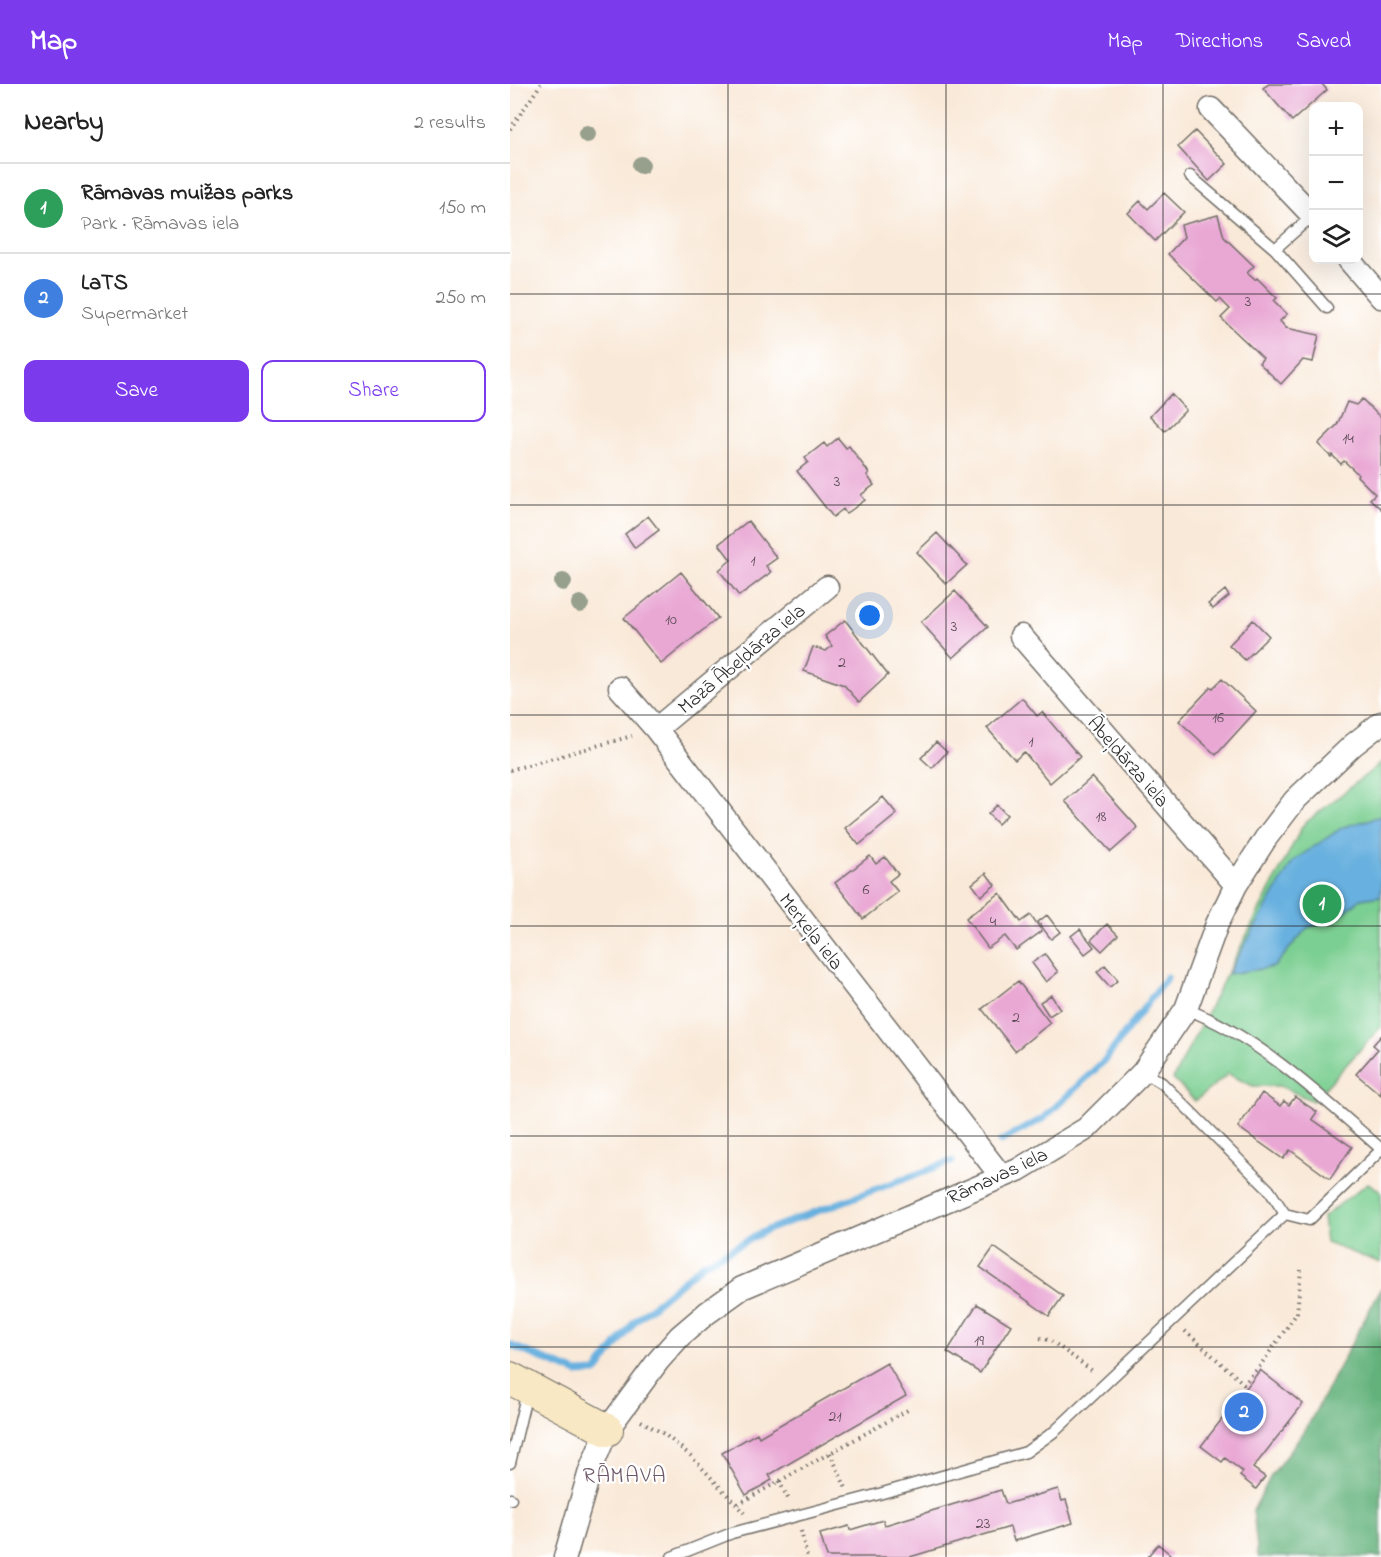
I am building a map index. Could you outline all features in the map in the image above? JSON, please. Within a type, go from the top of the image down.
[{"type":"main road","points":[[519,1384],[621,1424]]},
{"type":"street","points":[[1210,109],[1309,213]]},
{"type":"street","points":[[1352,264],[1381,297]]},
{"type":"street","name":"Mazā Ābeļdārza iela","points":[[656,729],[827,587]]},
{"type":"street","name":"Ābeļdārza iela","points":[[1021,636],[1236,885]]},
{"type":"street","name":"Merķeļa iela","points":[[620,688],[656,729],[1001,1176]]},
{"type":"street","name":"Rāmavas iela","points":[[565,1557],[590,1471],[621,1424],[651,1370],[680,1336],[707,1313],[742,1288],[1018,1170],[1086,1129],[1143,1072],[1186,1009],[1217,924],[1236,885],[1266,838],[1295,800],[1353,745],[1381,723]]},
{"type":"lane","points":[[1190,176],[1275,249],[1327,308]]},
{"type":"lane","points":[[1275,249],[1309,220]]},
{"type":"lane","points":[[1143,1072],[1162,1083],[1269,1190],[1285,1214],[1308,1220],[1381,1149],[1305,1082],[1225,1026],[1186,1009]]},
{"type":"lane","points":[[672,1557],[732,1533],[1026,1452],[1055,1431],[1285,1214]]},
{"type":"lane","points":[[510,1463],[519,1384]]},
{"type":"path","points":[[510,129],[541,84]]},
{"type":"path","points":[[510,770],[656,729]]},
{"type":"path","points":[[1172,1319],[1244,1384],[1260,1366],[1297,1313],[1301,1270]]},
{"type":"path","points":[[1040,1338],[1050,1340],[1106,1381]]},
{"type":"path","points":[[738,1504],[908,1410]]},
{"type":"path","points":[[621,1424],[664,1434],[691,1456],[738,1504],[751,1528]]},
{"type":"path","points":[[830,1454],[853,1501]]},
{"type":"path","points":[[798,1516],[807,1557]]},
{"type":"green space","points":[[1381,763],[1381,1027],[1313,1101],[1280,1086],[1253,1086],[1228,1074],[1195,1101],[1173,1079],[1303,825]]},
{"type":"green space","points":[[1368,1183],[1381,1191],[1381,1263],[1326,1243],[1323,1217]]},
{"type":"green space","points":[[1381,1288],[1381,1557],[1258,1557],[1253,1511],[1271,1476],[1307,1427]]},
{"type":"water","points":[[1381,816],[1381,896],[1361,899],[1334,920],[1307,928],[1274,967],[1228,974],[1293,861],[1343,827]]},
{"type":"building","points":[[1269,84],[1322,84],[1327,90],[1313,102],[1309,102],[1309,106],[1292,121],[1263,88]]},
{"type":"building","points":[[1195,131],[1227,164],[1209,181],[1178,147]]},
{"type":"building","points":[[1164,193],[1184,212],[1155,241],[1128,213],[1140,201],[1148,209]]},
{"type":"building","points":[[1218,215],[1224,237],[1254,266],[1247,273],[1255,280],[1257,278],[1277,298],[1274,301],[1287,314],[1280,321],[1286,328],[1319,335],[1313,362],[1303,360],[1281,384],[1259,363],[1263,358],[1221,318],[1230,309],[1220,299],[1217,302],[1168,254],[1184,237],[1181,225]]},
{"type":"building","points":[[1171,394],[1186,410],[1165,431],[1150,416]]},
{"type":"building","points":[[1362,399],[1381,418],[1381,509],[1370,499],[1375,494],[1357,476],[1358,474],[1344,461],[1341,464],[1332,455],[1331,457],[1318,444],[1337,425],[1347,402],[1356,405]]},
{"type":"building","points":[[838,438],[846,448],[849,446],[869,473],[867,475],[874,485],[861,495],[865,500],[846,514],[843,509],[833,517],[797,471],[808,462],[805,458],[824,443],[827,447]]},
{"type":"building","points":[[648,516],[659,530],[635,548],[625,534]]},
{"type":"building","points":[[748,521],[777,558],[766,566],[771,572],[739,596],[719,570],[731,560],[719,544]]},
{"type":"building","points":[[937,533],[967,565],[946,584],[917,552]]},
{"type":"building","points":[[681,572],[718,618],[661,664],[624,618]]},
{"type":"building","points":[[1225,590],[1229,596],[1213,609],[1208,604]]},
{"type":"building","points":[[955,591],[988,627],[953,658],[921,622]]},
{"type":"building","points":[[845,620],[888,675],[859,702],[844,685],[804,671],[813,647],[826,651],[832,646],[825,636]]},
{"type":"building","points":[[1253,620],[1269,636],[1245,660],[1229,645]]},
{"type":"building","points":[[1222,679],[1256,711],[1216,755],[1179,721],[1211,687],[1213,688]]},
{"type":"building","points":[[1022,698],[1037,716],[1042,712],[1080,757],[1050,783],[1024,752],[1015,760],[987,728]]},
{"type":"building","points":[[936,742],[947,752],[932,768],[921,758]]},
{"type":"building","points":[[1092,777],[1138,828],[1111,852],[1065,801]]},
{"type":"building","points":[[883,797],[897,814],[859,845],[845,828]]},
{"type":"building","points":[[997,805],[1007,815],[998,824],[988,814]]},
{"type":"building","points":[[870,856],[876,864],[885,857],[898,874],[889,881],[898,892],[863,919],[835,883]]},
{"type":"building","points":[[986,873],[995,885],[981,896],[972,884]]},
{"type":"building","points":[[1000,893],[1021,922],[1031,915],[1042,931],[1016,950],[1005,936],[988,948],[966,918]]},
{"type":"building","points":[[1047,915],[1060,932],[1051,939],[1038,922]]},
{"type":"building","points":[[1107,924],[1118,935],[1102,951],[1091,940]]},
{"type":"building","points":[[1080,929],[1094,947],[1085,954],[1071,936]]},
{"type":"building","points":[[1045,954],[1058,972],[1046,982],[1032,963]]},
{"type":"building","points":[[1105,965],[1118,980],[1110,987],[1097,972]]},
{"type":"building","points":[[1018,981],[1050,1023],[1015,1051],[982,1009]]},
{"type":"building","points":[[1051,995],[1060,1009],[1049,1016],[1040,1002]]},
{"type":"building","points":[[1381,1036],[1381,1095],[1356,1074],[1378,1049],[1373,1045]]},
{"type":"building","points":[[1262,1093],[1280,1106],[1284,1101],[1289,1105],[1295,1097],[1317,1112],[1312,1119],[1352,1147],[1330,1179],[1290,1150],[1283,1159],[1238,1127]]},
{"type":"building","points":[[994,1247],[1063,1296],[1049,1316],[980,1267]]},
{"type":"building","points":[[977,1304],[1011,1325],[980,1373],[947,1352]]},
{"type":"building","points":[[887,1363],[906,1396],[769,1475],[772,1480],[746,1495],[722,1453],[757,1433],[759,1437]]},
{"type":"building","points":[[1260,1370],[1303,1404],[1253,1468],[1265,1477],[1256,1489],[1240,1476],[1243,1472],[1225,1458],[1222,1462],[1201,1446]]},
{"type":"building","points":[[1058,1489],[1062,1501],[1066,1500],[1073,1523],[1014,1541],[1010,1527],[910,1557],[827,1557],[820,1534],[849,1526],[850,1530],[883,1520],[885,1525],[1001,1490],[1006,1504]]},
{"type":"building","points":[[1158,1544],[1171,1555],[1170,1557],[1147,1557]]},
{"type":"waterway","points":[[1001,1141],[1044,1118],[1105,1060],[1167,977]]},
{"type":"waterway","points":[[510,1345],[577,1373],[596,1372],[635,1321],[703,1264],[767,1230],[952,1161]]},
{"type":"place","name":"Rāmavas muižas parks","points":[[1322,904]]},
{"type":"place","name":"LaTS","points":[[1244,1412]]},
{"type":"district","name":"RĀMAVA","points":[[625,1474]]}]
